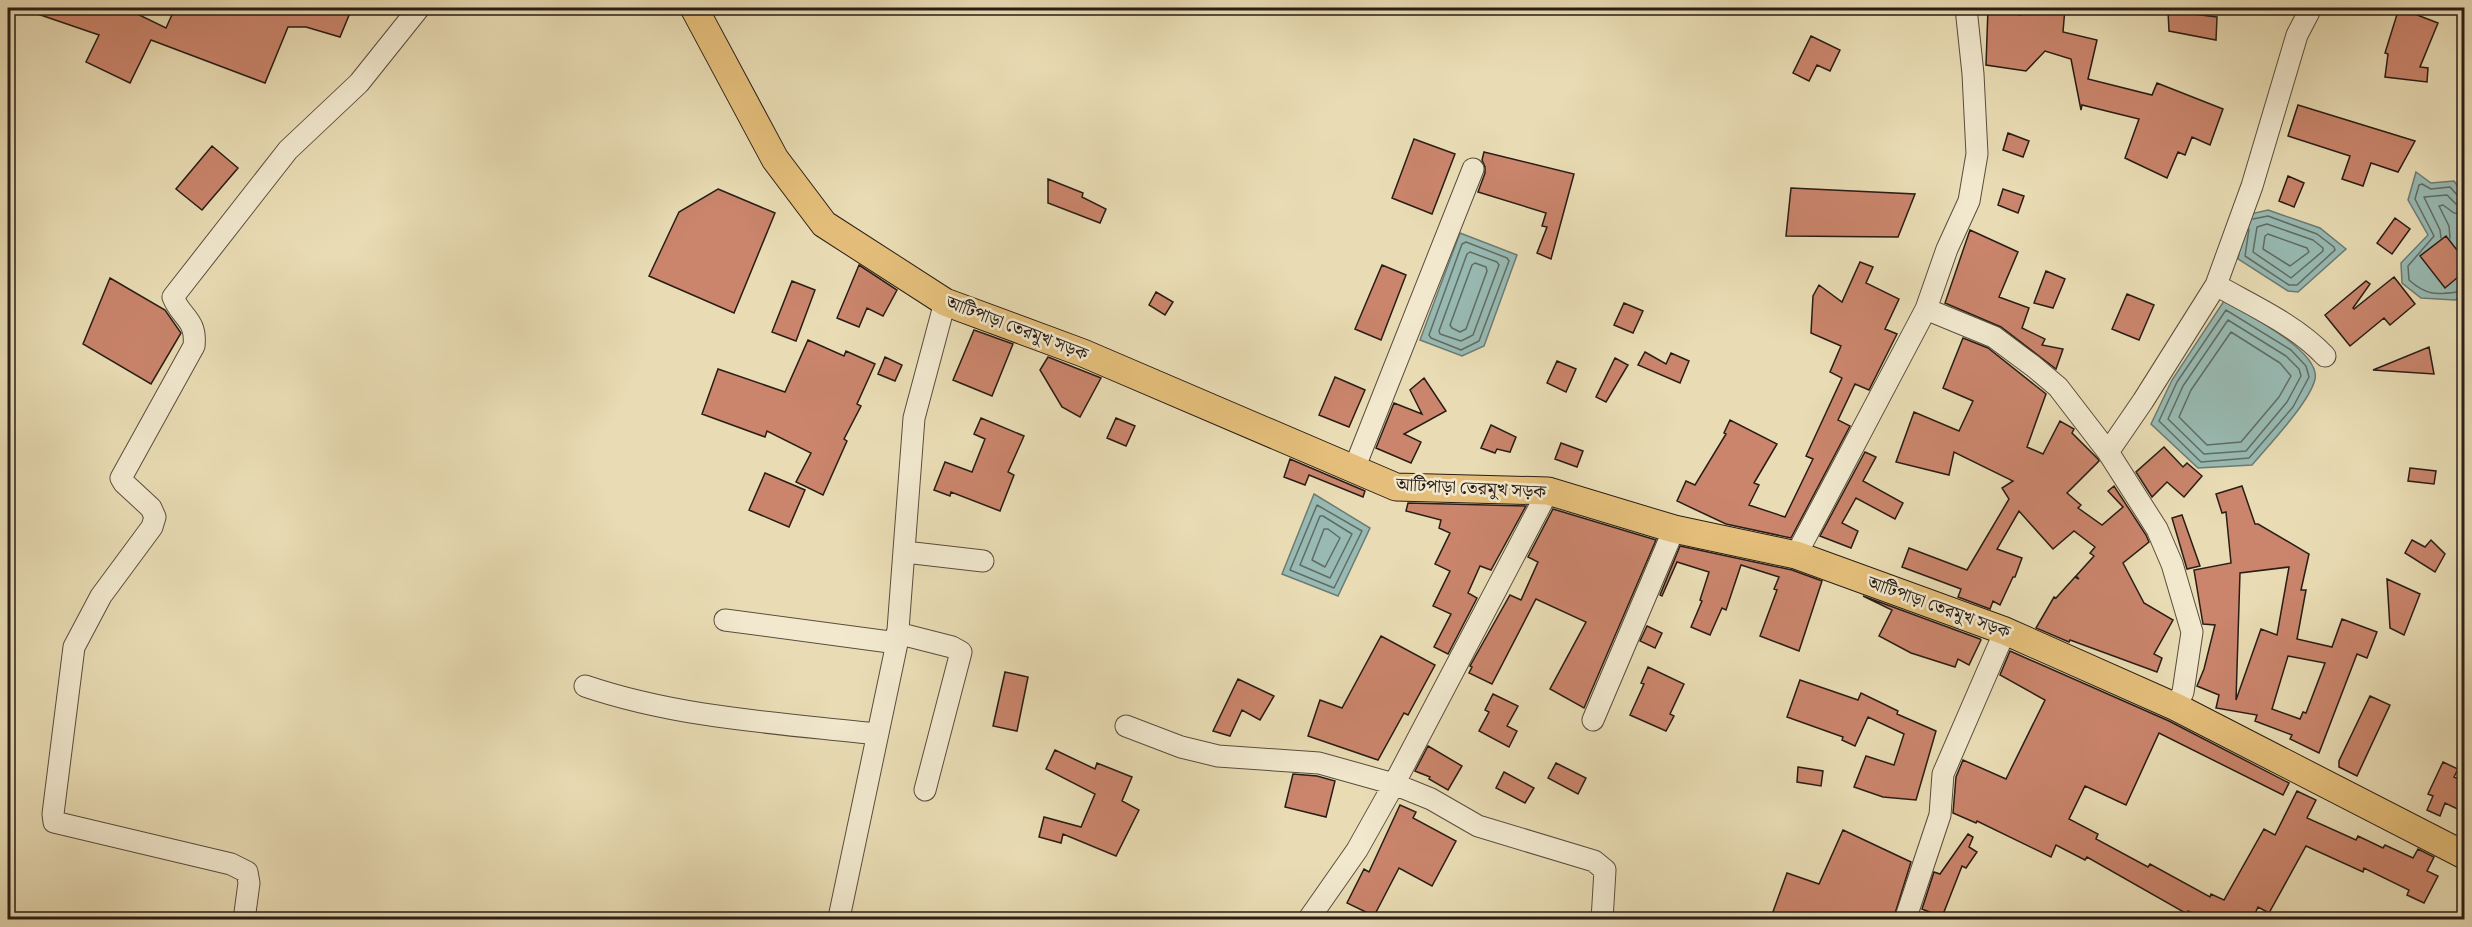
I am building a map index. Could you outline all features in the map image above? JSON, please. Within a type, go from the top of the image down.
[{"type":"main road","name":"আটিপাড়া তেরমুখ সড়ক","points":[[694,8],[775,159],[824,224],[945,302],[1083,353],[1396,487],[1548,491],[1674,529],[1796,555],[2005,631],[2176,707],[2464,855]]},
{"type":"street","points":[[244,920],[249,883],[247,872],[231,864],[54,822],[53,814],[74,647],[101,596],[153,527],[155,517],[151,508],[121,478],[194,346],[196,335],[192,323],[173,297],[288,150],[359,83],[419,8]]},
{"type":"street","points":[[1796,555],[1926,309],[1947,249],[1969,201],[1977,154],[1973,74],[1966,8]]},
{"type":"street","points":[[2108,452],[2216,285],[2252,186],[2296,35],[2311,8]]},
{"type":"street","points":[[1354,470],[1473,169]]},
{"type":"street","points":[[2216,285],[2269,314],[2316,347],[2325,356]]},
{"type":"street","points":[[840,913],[897,638],[914,418],[945,302]]},
{"type":"street","points":[[1926,309],[1994,337],[2058,387],[2108,452],[2157,529],[2172,564],[2192,632],[2183,693],[2176,707]]},
{"type":"street","points":[[1308,920],[1357,850],[1394,784],[1548,491]]},
{"type":"street","points":[[1593,720],[1674,529]]},
{"type":"street","points":[[905,552],[983,561]]},
{"type":"street","points":[[725,620],[897,638],[952,647],[961,652],[925,790]]},
{"type":"street","points":[[1905,920],[1940,815],[1943,774],[2005,631]]},
{"type":"street","points":[[585,686],[621,698],[676,711],[877,734]]},
{"type":"street","points":[[1126,726],[1181,747],[1218,756],[1319,763],[1394,784],[1431,799],[1478,826],[1594,861],[1605,870],[1602,920]]},
{"type":"water","points":[[2416,172],[2431,183],[2454,181],[2464,195],[2464,296],[2455,300],[2421,298],[2402,283],[2401,263],[2428,235],[2408,200]]},
{"type":"water","points":[[2268,210],[2320,228],[2346,249],[2298,292],[2288,291],[2238,259],[2246,215]]},
{"type":"water","points":[[1460,233],[1517,255],[1484,346],[1462,356],[1420,340]]},
{"type":"water","points":[[2224,301],[2280,334],[2294,345],[2314,368],[2315,379],[2312,389],[2297,411],[2252,465],[2198,468],[2151,424],[2172,380]]},
{"type":"water","points":[[1314,494],[1370,528],[1338,596],[1282,574]]},
{"type":"building","points":[[27,8],[125,8],[166,28],[175,8],[352,8],[340,37],[306,27],[288,27],[265,83],[151,40],[130,83],[86,62],[99,35],[26,10]]},
{"type":"building","points":[[1988,8],[2020,15],[2022,8],[2065,8],[2063,32],[2097,40],[2088,79],[2152,95],[2157,83],[2223,109],[2210,145],[2192,137],[2185,155],[2178,152],[2167,178],[2125,158],[2139,119],[2082,105],[2081,110],[2071,59],[2045,51],[2026,71],[1986,65]]},
{"type":"building","points":[[2399,8],[2438,23],[2420,67],[2428,68],[2427,82],[2385,77],[2388,54],[2385,53]]},
{"type":"building","points":[[2168,11],[2217,17],[2216,40],[2169,31]]},
{"type":"building","points":[[1811,36],[1840,50],[1830,71],[1817,65],[1809,81],[1793,73]]},
{"type":"building","points":[[2298,105],[2415,141],[2398,172],[2371,163],[2363,186],[2342,179],[2350,156],[2288,136]]},
{"type":"building","points":[[2008,133],[2029,141],[2023,157],[2003,150]]},
{"type":"building","points":[[1414,139],[1455,154],[1432,214],[1392,198]]},
{"type":"building","points":[[212,146],[238,168],[202,210],[176,189]]},
{"type":"building","points":[[1484,152],[1574,174],[1551,259],[1537,253],[1547,227],[1542,226],[1546,213],[1478,192],[1485,173],[1482,160]]},
{"type":"building","points":[[2288,176],[2304,183],[2294,207],[2279,201]]},
{"type":"building","points":[[1048,179],[1083,193],[1082,197],[1106,209],[1100,223],[1048,203]]},
{"type":"building","points":[[1791,188],[1915,194],[1898,237],[1786,236]]},
{"type":"building","points":[[718,189],[775,213],[734,313],[649,276],[679,212]]},
{"type":"building","points":[[2003,189],[2024,196],[2018,213],[1998,205]]},
{"type":"building","points":[[2395,218],[2410,229],[2392,254],[2377,243]]},
{"type":"building","points":[[1970,230],[2018,252],[1999,297],[2029,308],[2022,328],[2045,339],[2042,345],[2063,349],[2056,369],[2001,327],[1945,303]]},
{"type":"building","points":[[2446,236],[2464,259],[2464,272],[2445,288],[2420,256]]},
{"type":"building","points":[[1860,262],[1873,267],[1866,283],[1899,299],[1885,329],[1897,334],[1869,390],[1855,384],[1838,420],[1850,426],[1791,538],[1726,524],[1677,501],[1686,481],[1695,485],[1726,434],[1724,433],[1730,420],[1777,444],[1754,483],[1759,485],[1749,505],[1785,517],[1813,459],[1806,456],[1842,378],[1830,372],[1841,346],[1811,333],[1813,296],[1819,285],[1842,302]]},
{"type":"building","points":[[859,265],[897,290],[883,316],[867,308],[859,327],[837,318]]},
{"type":"building","points":[[1382,265],[1406,275],[1381,340],[1355,329]]},
{"type":"building","points":[[2046,271],[2065,279],[2053,308],[2034,303]]},
{"type":"building","points":[[2394,277],[2415,304],[2390,325],[2384,318],[2350,346],[2325,315],[2366,281],[2370,284],[2354,309]]},
{"type":"building","points":[[110,278],[165,310],[181,333],[151,384],[83,344]]},
{"type":"building","points":[[792,281],[815,290],[796,341],[772,332]]},
{"type":"building","points":[[1156,292],[1173,302],[1165,315],[1149,305]]},
{"type":"building","points":[[2127,294],[2154,305],[2139,340],[2112,329]]},
{"type":"building","points":[[1624,303],[1643,311],[1633,333],[1614,325]]},
{"type":"building","points":[[974,330],[1013,344],[992,396],[953,380]]},
{"type":"building","points":[[1963,338],[1988,348],[2046,394],[2027,447],[2043,454],[2060,421],[2074,429],[2072,433],[2098,459],[2099,461],[2067,493],[2081,505],[2078,508],[2102,525],[2123,507],[2108,491],[2114,486],[2146,535],[2149,542],[2123,563],[2144,603],[2173,620],[2154,654],[2162,658],[2157,672],[2070,640],[2069,642],[2036,628],[2054,597],[2056,598],[2075,577],[2079,579],[2076,576],[2094,556],[2090,553],[2095,547],[2074,531],[2053,549],[2019,511],[1997,549],[2022,558],[2000,605],[1993,601],[1990,609],[1958,597],[1961,589],[1902,567],[1909,548],[1967,570],[2009,499],[2002,488],[2013,481],[1954,452],[1949,475],[1896,462],[1914,412],[1959,431],[1973,401],[1943,388]]},
{"type":"building","points":[[808,340],[844,356],[846,351],[875,364],[857,404],[861,406],[844,439],[847,441],[823,495],[796,482],[811,453],[767,431],[765,437],[702,414],[718,369],[785,392]]},
{"type":"building","points":[[2429,347],[2434,374],[2373,370]]},
{"type":"building","points":[[1645,352],[1666,364],[1671,353],[1689,361],[1680,383],[1638,365]]},
{"type":"building","points":[[885,357],[902,365],[895,381],[878,374]]},
{"type":"building","points":[[1048,357],[1101,378],[1080,417],[1062,407],[1040,370]]},
{"type":"building","points":[[1615,358],[1628,365],[1606,402],[1596,397]]},
{"type":"building","points":[[1557,361],[1576,369],[1566,392],[1547,383]]},
{"type":"building","points":[[1335,377],[1365,390],[1349,427],[1319,415]]},
{"type":"building","points":[[1424,378],[1446,411],[1404,434],[1421,442],[1411,463],[1376,448],[1394,403],[1422,414],[1410,390]]},
{"type":"building","points":[[981,418],[1024,436],[1008,472],[1014,475],[1000,511],[951,492],[950,496],[934,490],[945,462],[972,472],[985,439],[974,434]]},
{"type":"building","points":[[1116,418],[1135,426],[1126,446],[1107,438]]},
{"type":"building","points":[[1491,425],[1516,437],[1510,452],[1497,449],[1495,453],[1481,448]]},
{"type":"building","points":[[1561,443],[1583,451],[1577,467],[1555,459]]},
{"type":"building","points":[[2164,447],[2183,467],[2187,463],[2202,476],[2184,497],[2167,482],[2152,497],[2136,472]]},
{"type":"building","points":[[1865,452],[1876,457],[1863,481],[1903,503],[1895,519],[1856,498],[1842,523],[1858,531],[1851,548],[1820,536]]},
{"type":"building","points":[[1290,459],[1365,491],[1363,497],[1309,475],[1305,485],[1284,477]]},
{"type":"building","points":[[2410,468],[2436,471],[2434,484],[2408,481]]},
{"type":"building","points":[[765,473],[805,490],[789,527],[749,510]]},
{"type":"building","points":[[2242,486],[2255,524],[2309,554],[2301,590],[2306,590],[2297,639],[2332,647],[2342,619],[2377,632],[2367,658],[2357,654],[2319,753],[2290,739],[2292,735],[2255,721],[2257,715],[2216,708],[2219,695],[2197,686],[2204,669],[2215,625],[2203,624],[2194,570],[2231,563],[2226,512],[2222,513],[2216,494]],"holes":[[[2289,567],[2277,635],[2261,629],[2236,700],[2240,573]],[[2288,656],[2325,663],[2306,713],[2303,712],[2300,719],[2272,709]]]},
{"type":"building","points":[[1408,503],[1526,506],[1491,570],[1480,566],[1468,593],[1477,598],[1448,654],[1434,647],[1451,614],[1433,606],[1450,571],[1435,564],[1450,533],[1439,528],[1441,520],[1406,511]]},
{"type":"building","points":[[1553,509],[1656,540],[1584,708],[1550,689],[1586,622],[1536,599],[1492,684],[1469,673],[1472,667],[1470,666],[1510,595],[1521,600],[1538,562],[1528,557]]},
{"type":"building","points":[[2182,515],[2200,566],[2187,569],[2172,518]]},
{"type":"building","points":[[2412,540],[2425,547],[2431,540],[2445,554],[2435,572],[2405,553]]},
{"type":"building","points":[[1680,546],[1792,570],[1822,581],[1799,651],[1760,636],[1777,590],[1774,589],[1779,577],[1741,565],[1726,610],[1722,608],[1710,635],[1691,627],[1702,601],[1700,600],[1709,572],[1677,562],[1662,596],[1660,595]]},
{"type":"building","points":[[2387,579],[2420,594],[2404,635],[2390,628]]},
{"type":"building","points":[[1863,596],[1980,639],[1969,665],[1958,659],[1955,667],[1911,653],[1879,636],[1892,610]]},
{"type":"building","points":[[1647,626],[1662,633],[1655,648],[1640,641]]},
{"type":"building","points":[[1381,636],[1435,665],[1408,715],[1404,713],[1378,760],[1308,736],[1320,700],[1342,708]]},
{"type":"building","points":[[2010,651],[2169,721],[2289,783],[2283,795],[2159,733],[2126,805],[2085,786],[2069,819],[2098,834],[2096,839],[2148,867],[2150,864],[2210,897],[2211,894],[2224,900],[2264,829],[2275,835],[2297,791],[2316,800],[2307,818],[2356,840],[2358,836],[2383,848],[2385,845],[2413,858],[2418,849],[2434,857],[2427,871],[2438,876],[2424,903],[2407,895],[2409,890],[2364,868],[2363,872],[2306,846],[2269,913],[2258,907],[2252,920],[2207,920],[2188,911],[2187,914],[2087,857],[2085,860],[2056,845],[2051,857],[1977,821],[1976,823],[1953,813],[1956,777],[1963,760],[2006,779],[2045,700],[2000,675]]},
{"type":"building","points":[[1648,667],[1684,684],[1670,714],[1674,716],[1666,731],[1630,715],[1644,684],[1641,683]]},
{"type":"building","points":[[1005,672],[1028,677],[1017,731],[993,726]]},
{"type":"building","points":[[1238,679],[1274,696],[1260,720],[1242,710],[1230,736],[1213,731]]},
{"type":"building","points":[[1800,680],[1858,700],[1861,693],[1898,711],[1897,714],[1936,731],[1916,800],[1883,797],[1854,787],[1866,756],[1894,765],[1904,734],[1868,717],[1855,746],[1842,740],[1843,737],[1787,717]]},
{"type":"building","points":[[1493,694],[1518,706],[1507,726],[1517,731],[1509,747],[1479,731],[1489,712],[1485,710]]},
{"type":"building","points":[[2370,696],[2390,705],[2357,776],[2339,767],[2339,761]]},
{"type":"building","points":[[1428,746],[1462,766],[1448,790],[1429,779],[1430,777],[1415,771]]},
{"type":"building","points":[[1055,750],[1095,769],[1097,763],[1132,777],[1122,801],[1139,810],[1116,856],[1063,834],[1061,843],[1039,837],[1044,817],[1081,827],[1095,794],[1046,769]]},
{"type":"building","points":[[2443,762],[2458,769],[2454,777],[2464,781],[2464,812],[2445,803],[2440,816],[2427,810],[2433,796],[2428,794]]},
{"type":"building","points":[[1556,763],[1586,778],[1578,794],[1548,778]]},
{"type":"building","points":[[1798,767],[1823,771],[1821,786],[1797,782]]},
{"type":"building","points":[[1504,772],[1534,788],[1525,803],[1496,788]]},
{"type":"building","points":[[1293,774],[1317,776],[1335,781],[1326,817],[1285,807]]},
{"type":"building","points":[[1400,805],[1416,812],[1413,818],[1456,841],[1432,886],[1399,868],[1374,916],[1347,903],[1364,869],[1369,872]]},
{"type":"building","points":[[1843,830],[1911,862],[1893,920],[1770,920],[1787,873],[1819,884]]},
{"type":"building","points":[[1968,834],[1973,837],[1969,847],[1977,852],[1966,868],[1962,866],[1942,917],[1922,909],[1934,872],[1940,874]]}]
